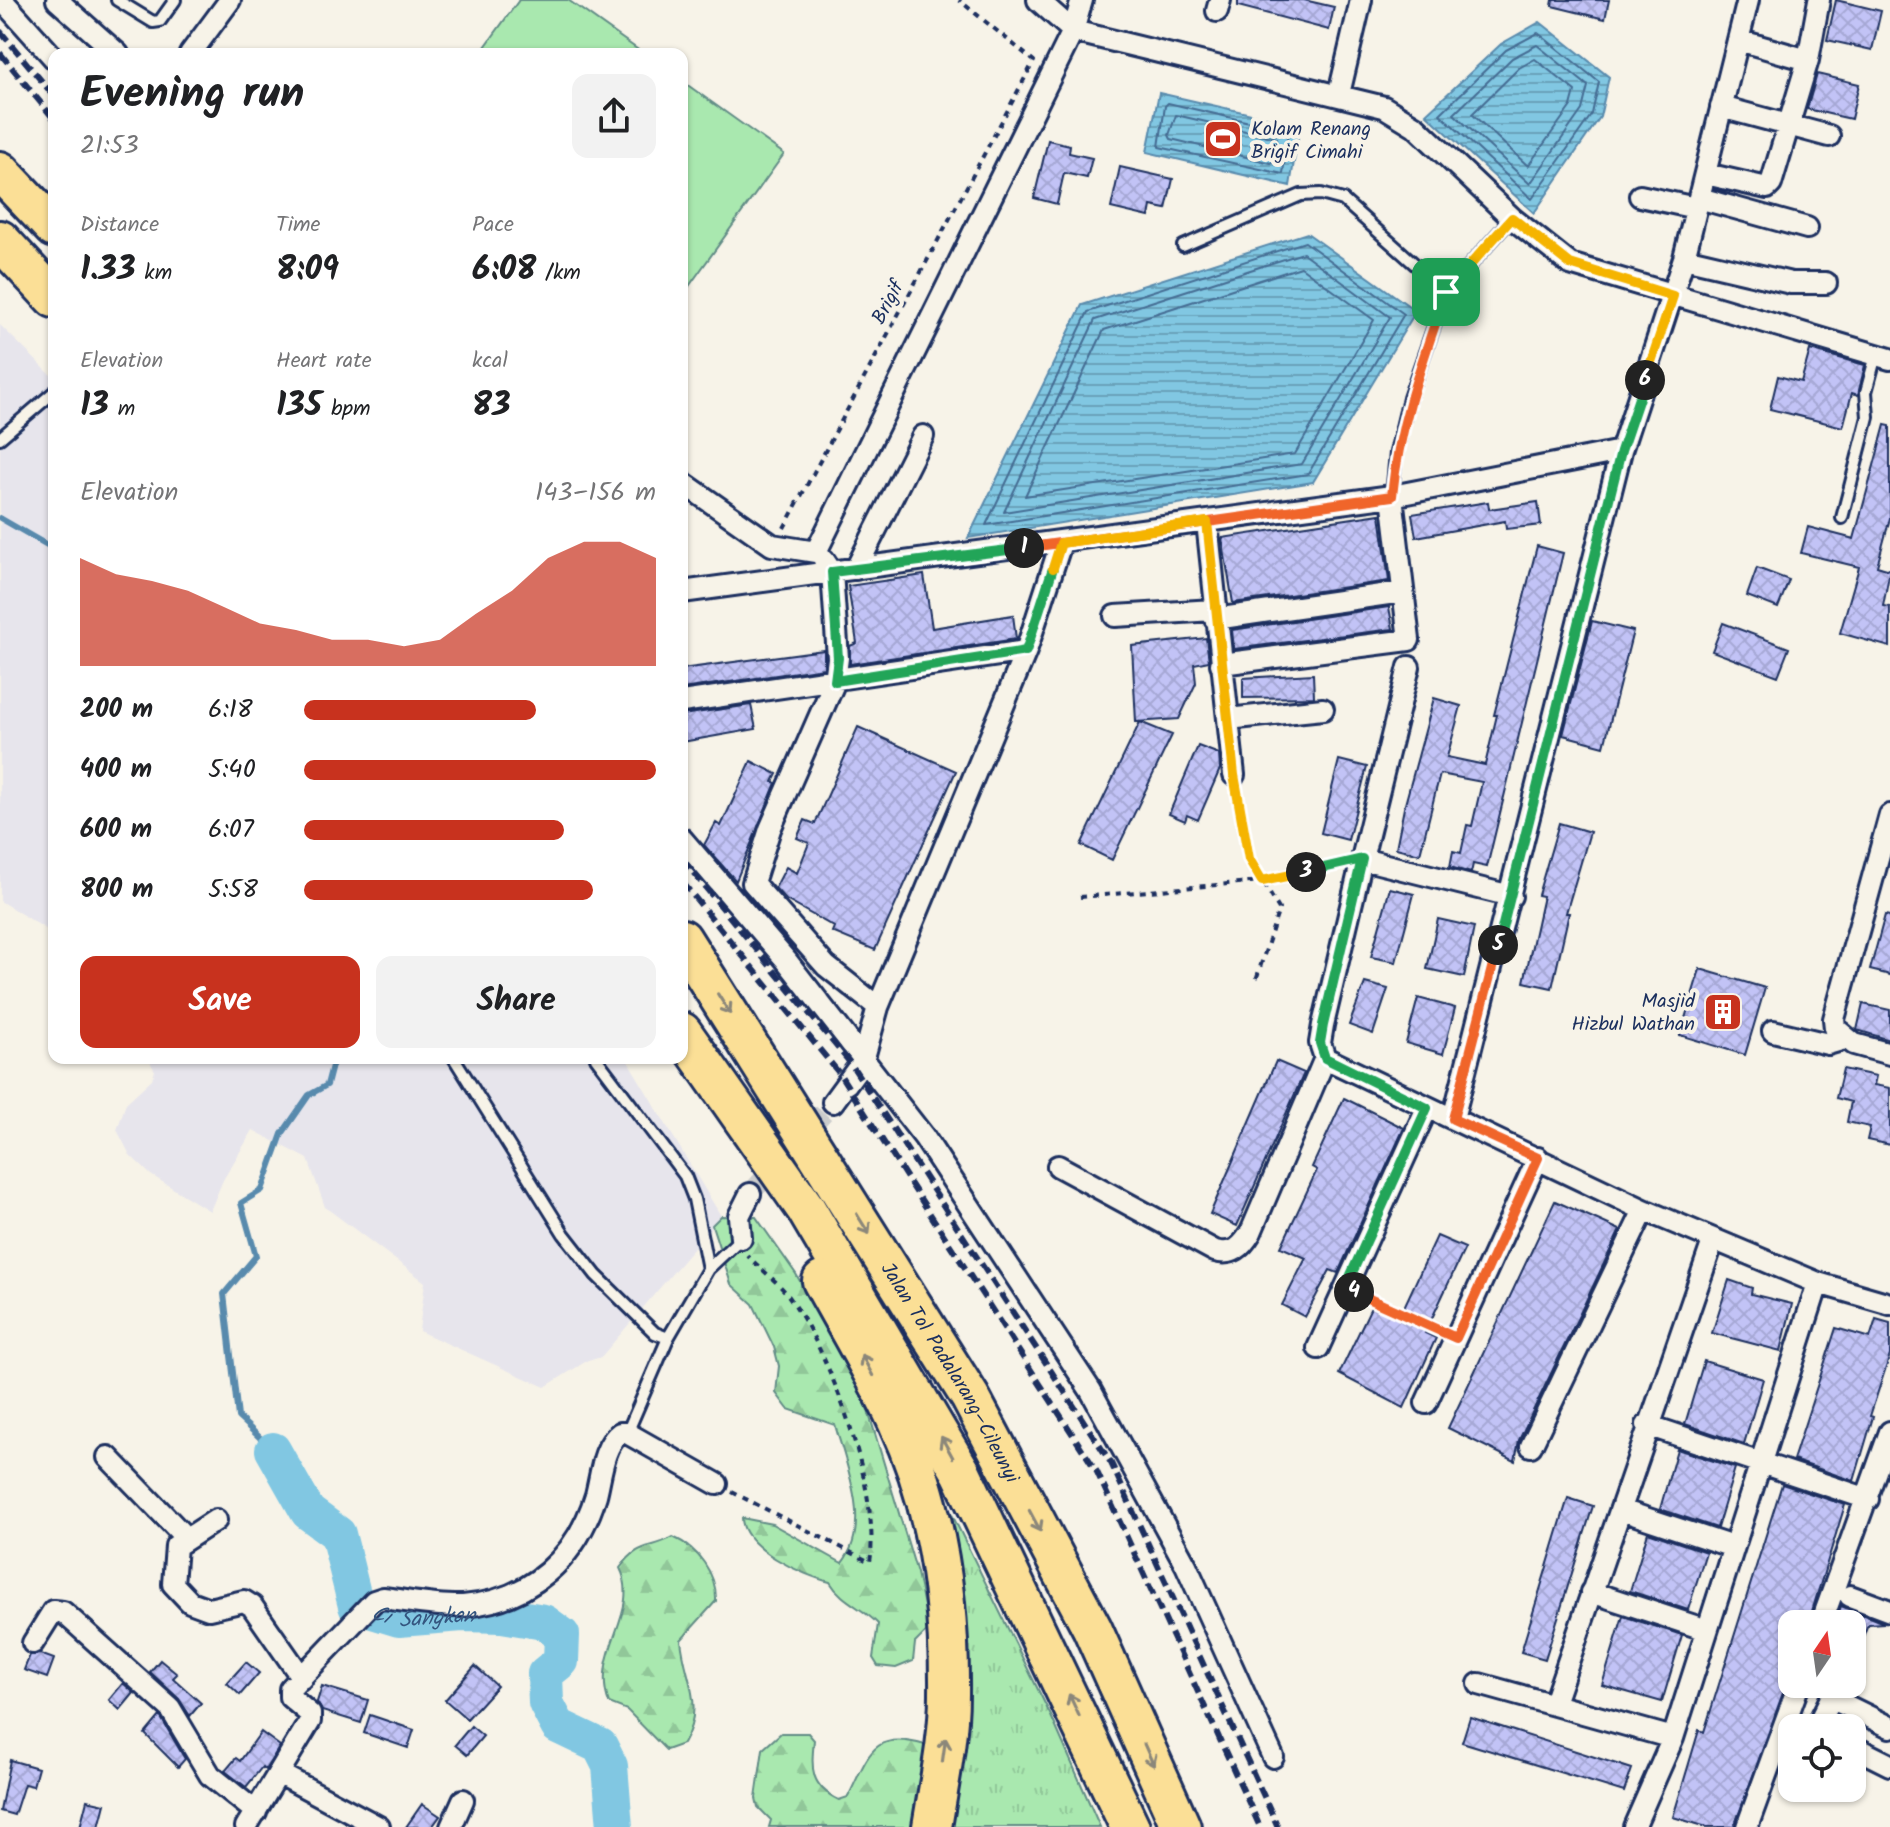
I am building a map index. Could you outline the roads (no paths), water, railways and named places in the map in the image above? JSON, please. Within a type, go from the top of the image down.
[{"type":"highway","points":[[0,171],[48,222]]},
{"type":"highway","points":[[0,240],[48,292]]},
{"type":"highway","name":"Jalan Tol Padalarang–Cileunyi","points":[[688,949],[970,1397],[1092,1628],[1181,1827]]},
{"type":"highway","name":"Jalan Tol Padalarang–Cileunyi","points":[[688,1041],[806,1209],[961,1472],[1130,1827]]},
{"type":"highway","points":[[712,1077],[897,1421],[919,1478],[936,1540],[944,1597],[949,1695],[932,1827]]},
{"type":"street","points":[[2,0],[48,51]]},
{"type":"street","points":[[57,0],[111,48]]},
{"type":"street","points":[[194,48],[230,0]]},
{"type":"street","points":[[1038,0],[1073,31],[1384,107],[1415,126],[1512,218],[1570,264],[1883,357]]},
{"type":"street","points":[[816,552],[1073,31],[1082,0]]},
{"type":"street","points":[[1339,94],[1361,0]]},
{"type":"street","points":[[1453,1119],[1621,451],[1684,258],[1748,0]]},
{"type":"street","points":[[1706,174],[1767,188],[1773,180],[1808,60],[1819,0]]},
{"type":"street","points":[[1738,40],[1808,60]]},
{"type":"street","points":[[1721,107],[1829,136]]},
{"type":"street","points":[[1640,196],[1698,203],[1807,228]]},
{"type":"street","points":[[1684,258],[1791,283],[1826,283]]},
{"type":"street","points":[[856,569],[923,436]]},
{"type":"street","points":[[688,591],[1392,496],[1621,451]]},
{"type":"street","points":[[688,486],[772,545],[816,552],[832,572],[838,658],[835,681],[770,829],[753,883],[826,966],[878,1007]]},
{"type":"street","points":[[1221,664],[1409,640],[1392,496]]},
{"type":"street","points":[[1207,522],[1214,614],[1234,775]]},
{"type":"street","points":[[833,1102],[863,1061],[878,1007],[1026,651],[1061,543]]},
{"type":"street","points":[[1115,616],[1214,614],[1402,592]]},
{"type":"street","points":[[688,701],[1026,651]]},
{"type":"street","points":[[1058,1166],[1215,1251],[1232,1252],[1243,1245],[1325,1058],[1320,1043],[1323,1025],[1409,667]]},
{"type":"street","points":[[1228,719],[1323,709]]},
{"type":"street","points":[[1890,815],[1834,1019],[1835,1028],[1845,1039],[1890,1054]]},
{"type":"street","points":[[688,846],[786,960],[924,1137],[1091,1391],[1186,1565],[1273,1757]]},
{"type":"street","points":[[1362,859],[1511,896]]},
{"type":"street","points":[[1773,1031],[1828,1044],[1845,1039]]},
{"type":"street","points":[[1325,1058],[1713,1241],[1818,1283],[1890,1304]]},
{"type":"street","points":[[1318,1348],[1427,1108]]},
{"type":"street","points":[[1426,1403],[1538,1158]]},
{"type":"street","points":[[741,1238],[739,1216],[750,1194]]},
{"type":"street","points":[[1531,1446],[1644,1210]]},
{"type":"street","points":[[1554,1703],[1647,1425],[1713,1241]]},
{"type":"street","points":[[1634,1827],[1673,1738],[1818,1283]]},
{"type":"street","points":[[1647,1425],[1868,1499]]},
{"type":"street","points":[[1826,1610],[1890,1432]]},
{"type":"street","points":[[33,1643],[53,1611],[63,1612],[170,1708],[210,1775],[251,1820],[310,1721],[310,1714],[289,1694],[374,1601],[383,1598],[462,1606],[514,1594],[537,1584],[555,1569],[585,1525],[613,1437],[627,1433],[717,1484]]},
{"type":"street","points":[[108,1457],[185,1537]]},
{"type":"street","points":[[1621,1510],[1733,1547]]},
{"type":"street","points":[[216,1520],[185,1537],[176,1546],[172,1561],[173,1584],[190,1602],[209,1609],[244,1601],[252,1606],[302,1678]]},
{"type":"street","points":[[1591,1592],[1707,1630]]},
{"type":"street","points":[[1850,1596],[1890,1611]]},
{"type":"street","points":[[1479,1684],[1673,1738]]},
{"type":"street","points":[[1747,1827],[1794,1698]]},
{"type":"street","points":[[1821,1714],[1831,1698],[1864,1714]]},
{"type":"street","points":[[1866,1715],[1890,1727]]},
{"type":"street","points":[[1866,1753],[1890,1765]]},
{"type":"street","points":[[280,1774],[379,1827]]},
{"type":"street","points":[[451,1827],[463,1800]]},
{"type":"lane","points":[[117,0],[153,22],[160,21],[175,0]]},
{"type":"lane","points":[[1183,246],[1301,195],[1321,194],[1343,200],[1446,292]]},
{"type":"lane","points":[[1392,496],[1396,452],[1409,398],[1446,292],[1512,218]]},
{"type":"lane","points":[[1842,518],[1868,417],[1866,392],[1883,357]]},
{"type":"lane","points":[[0,438],[48,397]]},
{"type":"lane","points":[[458,1064],[564,1234],[596,1275],[655,1333],[668,1338]]},
{"type":"lane","points":[[601,1064],[685,1176],[694,1199],[708,1269]]},
{"type":"lane","points":[[627,1433],[668,1338],[708,1269],[741,1238]]},
{"type":"water","points":[[1540,22],[1609,77],[1600,117],[1534,213],[1426,114],[1501,44]]},
{"type":"water","name":"Kolam Renang Brigif Cimahi","points":[[1159,93],[1300,125],[1290,186],[1147,152]]},
{"type":"water","points":[[1307,233],[1416,311],[1313,482],[968,538],[1082,305]]},
{"type":"waterway","name":"Ci Sangkan","points":[[0,518],[48,546]]},
{"type":"waterway","name":"Ci Sangkan","points":[[273,1450],[238,1417],[224,1294],[256,1256],[241,1203],[262,1190],[282,1134],[309,1095],[327,1085],[332,1064]]},
{"type":"waterway","name":"Ci Sangkan","points":[[273,1450],[308,1512],[338,1534],[356,1606],[399,1619],[462,1614],[502,1615],[544,1622],[562,1635],[561,1661],[545,1674],[546,1703],[558,1726],[600,1746],[610,1766],[615,1827]]},
{"type":"tunnel","points":[[750,1194],[833,1102]]},
{"type":"railway","points":[[0,31],[48,89]]},
{"type":"railway","points":[[0,53],[48,112]]},
{"type":"railway","points":[[688,866],[851,1064],[1111,1463],[1278,1827]]},
{"type":"railway","points":[[688,889],[839,1073],[1097,1472],[1260,1827]]},
{"type":"place","name":"Kolam Renang Brigif Cimahi","points":[[1223,139]]},
{"type":"place","name":"Masjid Hizbul Wathan","points":[[1723,1012]]}]
